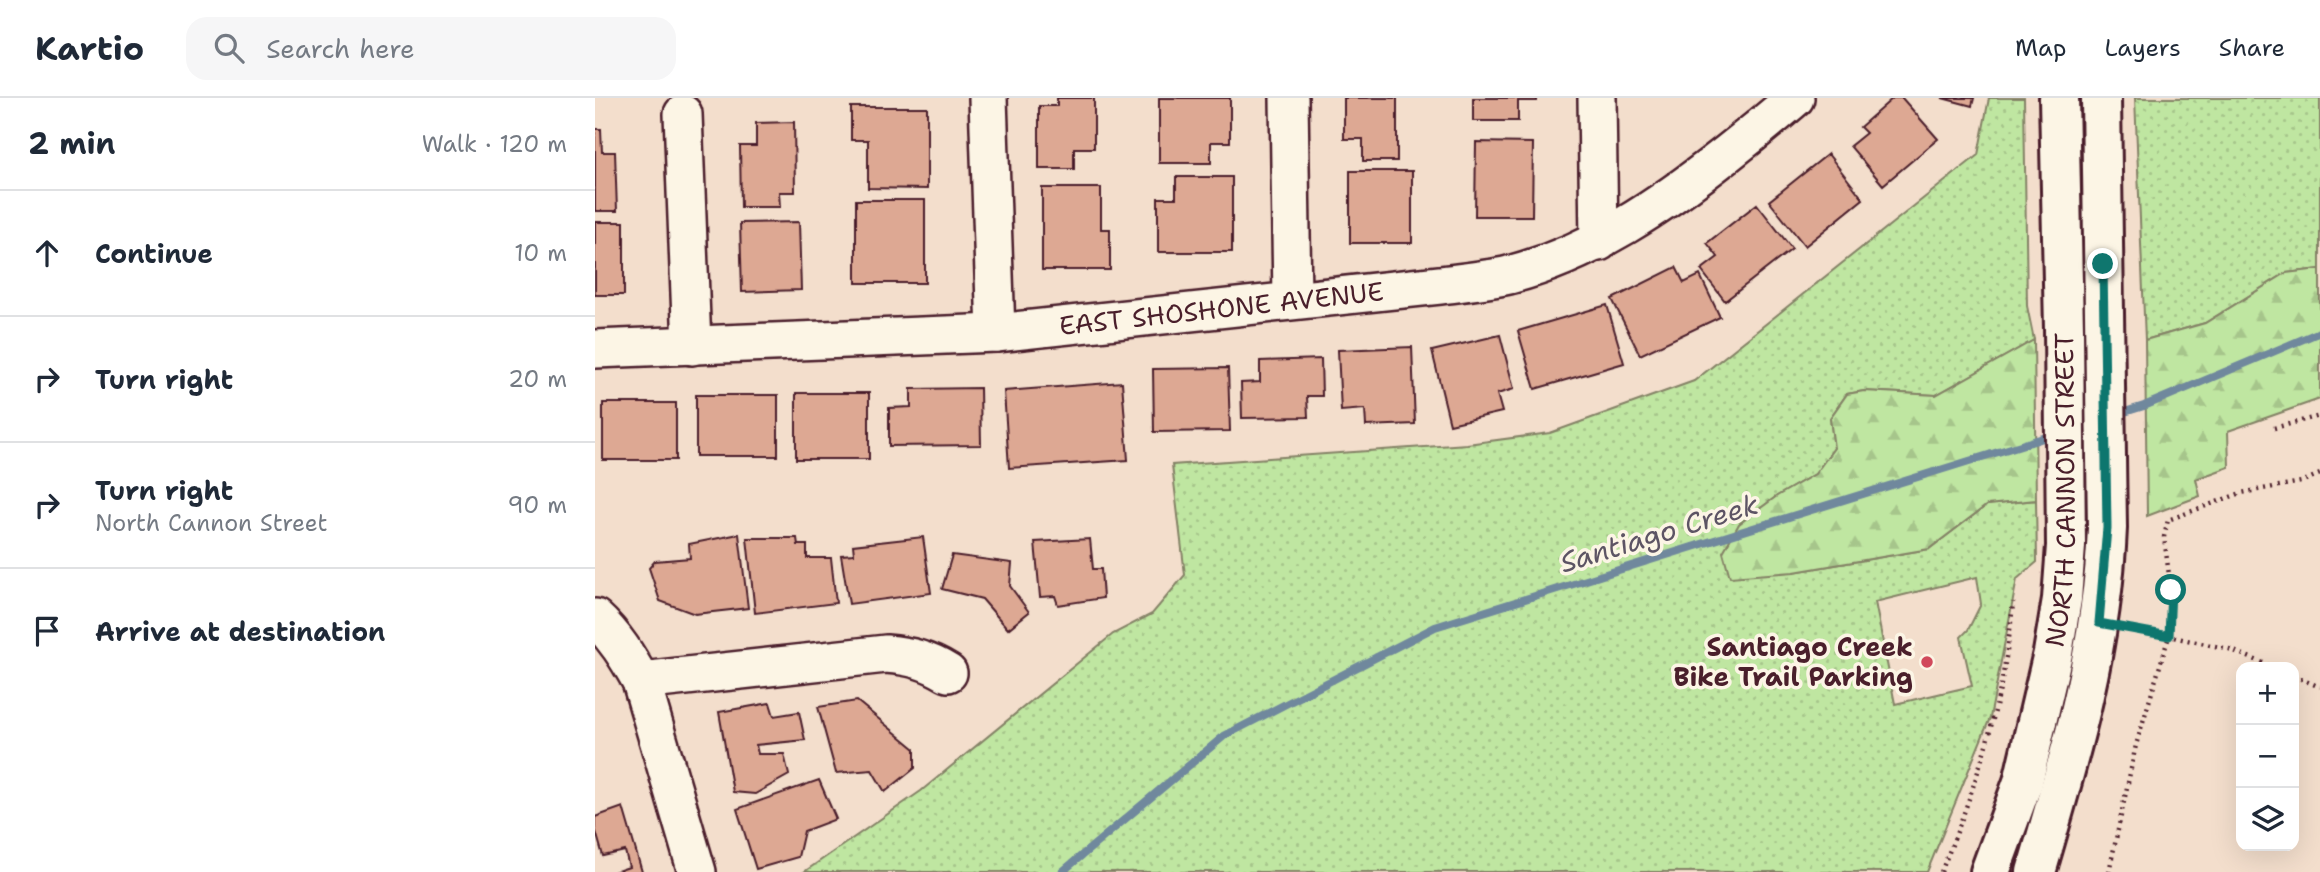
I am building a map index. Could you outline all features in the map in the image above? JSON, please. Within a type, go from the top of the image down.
[{"type":"main road","name":"NORTH CANNON STREET","points":[[1990,872],[2023,782],[2062,599],[2066,546],[2059,98]]},
{"type":"main road","name":"NORTH CANNON STREET","points":[[2035,872],[2084,702],[2099,623],[2107,528],[2101,98]]},
{"type":"street","points":[[988,98],[996,333]]},
{"type":"street","points":[[1290,98],[1292,300]]},
{"type":"street","points":[[1597,98],[1599,242]]},
{"type":"street","name":"EAST SHOSHONE AVENUE","points":[[595,349],[996,333],[1427,287],[1508,275],[1559,259],[1599,242],[1690,183],[1795,98]]},
{"type":"street","points":[[683,114],[692,346]]},
{"type":"street","points":[[595,618],[627,655],[641,681],[697,872]]},
{"type":"street","points":[[641,681],[885,654],[909,656],[931,662],[948,673]]},
{"type":"path","points":[[2274,428],[2320,416]]},
{"type":"path","points":[[2109,872],[2136,745],[2169,636],[2171,590],[2164,537],[2168,520],[2241,493],[2301,482],[2320,474]]},
{"type":"path","points":[[1941,872],[1980,768],[1996,711],[2013,602]]},
{"type":"path","points":[[2099,623],[2229,649],[2261,662]]},
{"type":"path","points":[[2299,678],[2320,687]]},
{"type":"green space","points":[[1989,98],[2024,98],[2027,306],[2034,340],[1936,395],[1864,391],[1847,394],[1830,418],[1834,448],[1815,474],[1777,496],[1739,524],[1794,572],[1929,549],[1987,505],[2036,500],[2037,562],[2017,579],[1990,718],[1927,872],[804,872],[921,791],[1113,634],[1152,614],[1185,575],[1172,465],[1467,444],[1550,433],[1694,381],[1978,155]],"holes":[[[1977,577],[1981,604],[1968,630],[1961,637],[1972,686],[1895,704],[1875,602]]]},
{"type":"green space","points":[[2135,98],[2320,98],[2320,269],[2286,273],[2205,323],[2145,340]]},
{"type":"green space","points":[[2320,269],[2320,399],[2228,431],[2229,467],[2196,479],[2200,496],[2147,516],[2145,340],[2205,323],[2286,273]]},
{"type":"green space","points":[[2034,340],[2036,500],[1987,505],[1929,549],[1794,572],[1730,577],[1723,552],[1739,524],[1777,496],[1815,474],[1834,448],[1830,418],[1847,394],[1864,391],[1936,395]]},
{"type":"building","points":[[1057,98],[1094,98],[1094,148],[1074,148],[1074,169],[1039,169],[1039,106],[1057,106]]},
{"type":"building","points":[[1159,98],[1230,98],[1230,142],[1211,142],[1211,163],[1159,163]]},
{"type":"building","points":[[1344,98],[1397,98],[1397,161],[1363,161],[1363,139],[1344,139]]},
{"type":"building","points":[[1473,98],[1537,98],[1537,101],[1518,101],[1518,121],[1473,121]]},
{"type":"building","points":[[1893,98],[1902,98],[1938,139],[1883,185],[1850,146],[1866,133],[1860,127]]},
{"type":"building","points":[[1942,98],[1974,98],[1972,106]]},
{"type":"building","points":[[851,107],[927,107],[927,189],[868,188],[868,140],[851,140]]},
{"type":"building","points":[[794,122],[795,192],[779,192],[780,207],[741,207],[740,146],[756,146],[756,123]]},
{"type":"building","points":[[595,129],[601,129],[602,152],[615,152],[617,211],[595,211]]},
{"type":"building","points":[[1476,142],[1533,143],[1532,216],[1475,216]]},
{"type":"building","points":[[1828,154],[1863,199],[1805,246],[1769,201]]},
{"type":"building","points":[[1350,171],[1412,171],[1412,243],[1350,243]]},
{"type":"building","points":[[1176,177],[1232,177],[1232,252],[1158,252],[1158,198],[1176,198]]},
{"type":"building","points":[[1042,188],[1101,188],[1101,229],[1110,229],[1110,270],[1042,270]]},
{"type":"building","points":[[856,200],[925,200],[925,283],[856,283]]},
{"type":"building","points":[[1757,204],[1792,249],[1725,301],[1701,270],[1718,257],[1707,243]]},
{"type":"building","points":[[595,222],[624,222],[624,295],[595,295]]},
{"type":"building","points":[[799,222],[801,290],[742,292],[740,223]]},
{"type":"building","points":[[1676,267],[1684,283],[1700,275],[1720,317],[1640,355],[1612,299]]},
{"type":"building","points":[[1607,305],[1624,363],[1535,389],[1518,331]]},
{"type":"building","points":[[1500,335],[1514,389],[1497,394],[1502,412],[1450,424],[1432,351]]},
{"type":"building","points":[[1412,347],[1415,424],[1366,426],[1365,409],[1341,411],[1338,350]]},
{"type":"building","points":[[1321,359],[1322,396],[1307,396],[1308,417],[1242,418],[1241,383],[1260,382],[1260,361]]},
{"type":"building","points":[[1228,368],[1230,431],[1154,432],[1153,369]]},
{"type":"building","points":[[1122,382],[1128,460],[1009,468],[1004,391]]},
{"type":"building","points":[[980,388],[981,445],[889,446],[889,408],[911,407],[911,389]]},
{"type":"building","points":[[796,393],[869,393],[869,459],[796,459]]},
{"type":"building","points":[[696,395],[778,395],[778,456],[696,456]]},
{"type":"building","points":[[603,403],[676,403],[676,460],[603,460]]},
{"type":"building","points":[[739,534],[748,608],[695,614],[660,601],[649,568],[655,561],[690,558],[689,544]]},
{"type":"building","points":[[923,537],[931,593],[849,604],[841,555],[854,554],[853,545]]},
{"type":"building","points":[[747,538],[797,538],[798,545],[807,545],[807,558],[831,558],[836,603],[755,613]]},
{"type":"building","points":[[1090,539],[1093,569],[1101,569],[1103,598],[1058,605],[1055,596],[1040,597],[1035,542]]},
{"type":"building","points":[[952,555],[1012,563],[1010,586],[1029,612],[1008,629],[982,599],[942,589]]},
{"type":"building","points":[[857,701],[915,749],[915,768],[885,792],[872,770],[836,773],[818,707]]},
{"type":"building","points":[[770,703],[774,716],[799,712],[805,740],[756,745],[758,754],[784,754],[789,775],[755,794],[733,792],[719,712]]},
{"type":"building","points":[[819,780],[836,819],[804,831],[798,857],[756,869],[737,809]]},
{"type":"building","points":[[623,807],[642,872],[614,872],[629,867],[625,851],[603,856],[595,828],[595,817]]},
{"type":"waterway","name":"Santiago Creek","points":[[2115,415],[2144,406],[2320,332]]},
{"type":"waterway","name":"Santiago Creek","points":[[1062,872],[1224,736],[1435,627],[2056,434]]},
{"type":"place","name":"Santiago Creek Bike Trail Parking","points":[[1927,662]]},
{"type":"route","points":[[2103,264],[2107,528],[2099,623],[2169,636],[2171,590]]}]
